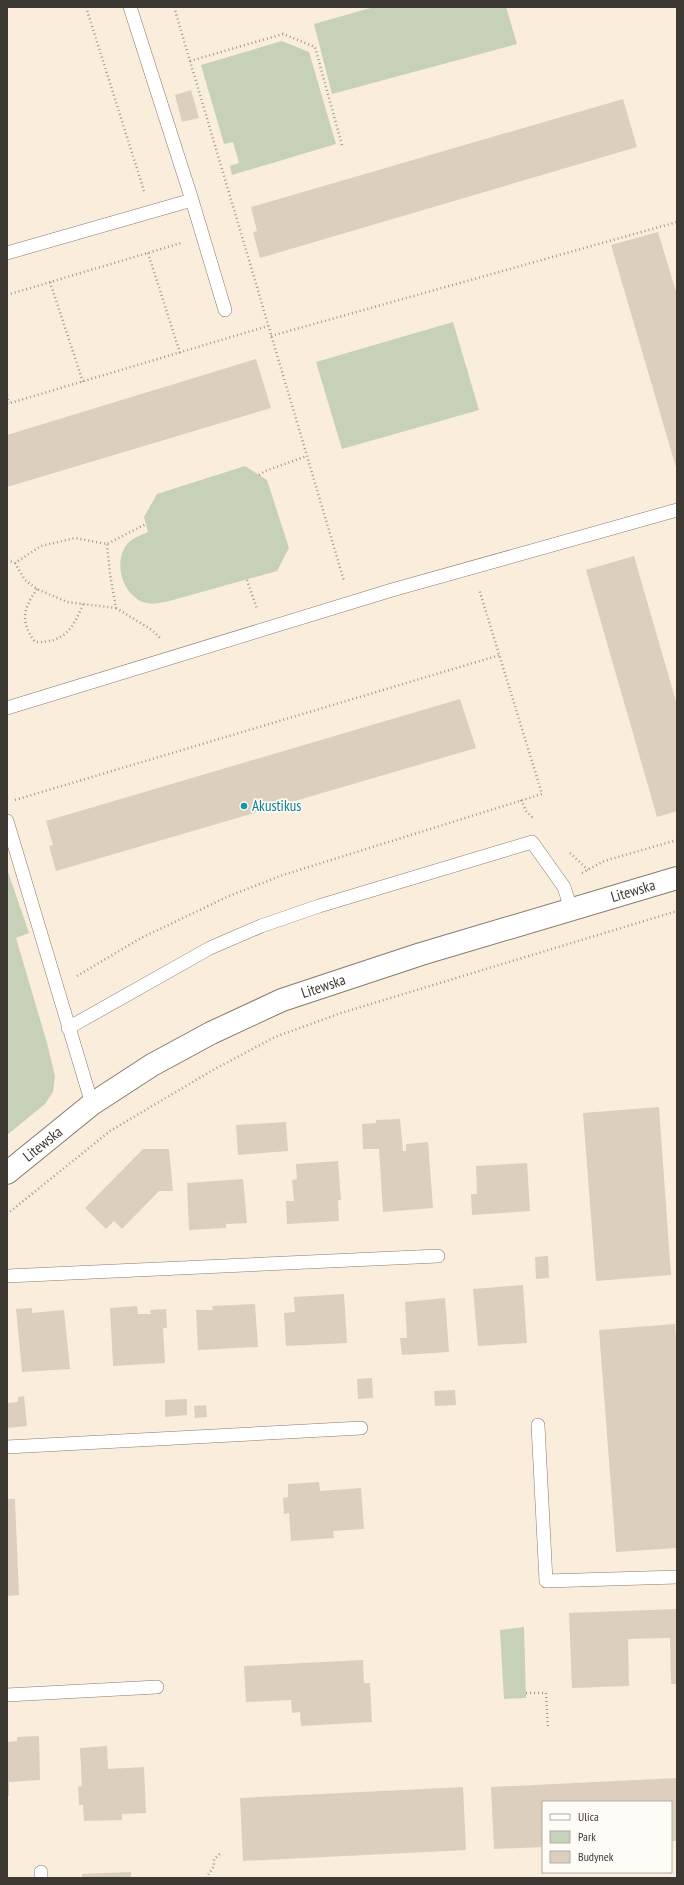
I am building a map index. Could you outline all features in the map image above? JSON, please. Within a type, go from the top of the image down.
[{"type":"street","name":"Litewska","points":[[7,1172],[92,1104],[152,1065],[211,1033],[282,1000],[391,964],[677,878]]},
{"type":"lane","points":[[130,7],[192,200],[225,310]]},
{"type":"lane","points":[[7,253],[192,200]]},
{"type":"lane","points":[[7,708],[264,628],[472,567],[677,510]]},
{"type":"lane","points":[[7,822],[92,1104]]},
{"type":"lane","points":[[68,1028],[210,948],[261,926],[319,906],[532,842],[564,887],[571,909]]},
{"type":"lane","points":[[7,1276],[438,1256]]},
{"type":"lane","points":[[538,1425],[546,1581],[677,1577]]},
{"type":"lane","points":[[7,1446],[361,1428]]},
{"type":"lane","points":[[7,1695],[157,1687]]},
{"type":"path","points":[[86,7],[150,212]]},
{"type":"path","points":[[174,7],[350,603]]},
{"type":"path","points":[[190,61],[284,34],[315,47],[342,145]]},
{"type":"path","points":[[271,336],[677,222]]},
{"type":"path","points":[[7,295],[203,237]]},
{"type":"path","points":[[148,253],[180,353]]},
{"type":"path","points":[[50,282],[83,382]]},
{"type":"path","points":[[7,395],[8,404],[268,326]]},
{"type":"path","points":[[259,475],[265,471],[306,456]]},
{"type":"path","points":[[15,563],[41,546],[75,538],[107,544],[146,524]]},
{"type":"path","points":[[107,544],[110,574],[116,608]]},
{"type":"path","points":[[7,560],[15,563],[25,580],[37,589],[67,602],[116,608],[152,630],[166,645],[172,656]]},
{"type":"path","points":[[56,988],[141,938],[229,896],[283,875],[542,794],[472,567]]},
{"type":"path","points":[[247,580],[264,628]]},
{"type":"path","points":[[37,589],[28,602],[24,613],[26,629],[35,642],[49,642],[67,634],[76,621],[83,604]]},
{"type":"path","points":[[7,802],[500,655]]},
{"type":"path","points":[[564,887],[580,874],[604,861],[677,840]]},
{"type":"path","points":[[7,1214],[110,1131],[213,1070],[275,1037],[341,1013],[677,911]]},
{"type":"path","points":[[526,1692],[546,1693],[548,1729]]},
{"type":"path","points":[[206,1878],[214,1866],[214,1859],[222,1852]]},
{"type":"green space","points":[[374,7],[506,7],[517,44],[332,94],[314,24]]},
{"type":"green space","points":[[282,41],[309,52],[336,144],[232,175],[230,166],[239,163],[233,142],[224,144],[201,65]]},
{"type":"green space","points":[[453,322],[479,410],[342,449],[316,362]]},
{"type":"green space","points":[[245,466],[267,480],[289,548],[277,571],[162,603],[154,604],[143,602],[130,593],[122,578],[120,562],[122,554],[130,541],[148,532],[144,517],[157,494]]},
{"type":"green space","points":[[7,869],[29,933],[16,938],[47,1043],[55,1076],[53,1092],[45,1104],[7,1135]]},
{"type":"green space","points":[[524,1627],[526,1698],[504,1699],[500,1630]]},
{"type":"building","points":[[191,90],[199,118],[182,122],[175,95]]},
{"type":"building","points":[[623,99],[637,147],[260,258],[253,232],[257,231],[251,207]]},
{"type":"building","points":[[658,232],[677,295],[677,471],[611,245]]},
{"type":"building","points":[[256,359],[271,408],[7,487],[7,435]]},
{"type":"building","points":[[634,556],[677,705],[677,811],[657,817],[586,570]]},
{"type":"building","points":[[460,699],[476,748],[56,871],[49,846],[53,845],[46,821]]},
{"type":"building","points":[[659,1107],[671,1275],[596,1281],[583,1113]]},
{"type":"building","points":[[400,1119],[403,1151],[406,1151],[406,1144],[428,1142],[433,1208],[383,1212],[379,1149],[363,1149],[362,1124],[376,1123],[376,1120]]},
{"type":"building","points":[[286,1122],[288,1151],[238,1155],[236,1125]]},
{"type":"building","points":[[143,1149],[169,1149],[173,1191],[159,1191],[122,1229],[114,1221],[106,1229],[85,1208]]},
{"type":"building","points":[[338,1161],[341,1200],[338,1200],[339,1221],[287,1224],[286,1201],[294,1201],[292,1180],[297,1179],[296,1164]]},
{"type":"building","points":[[527,1163],[530,1211],[472,1215],[471,1194],[477,1194],[476,1166]]},
{"type":"building","points":[[243,1179],[247,1223],[226,1224],[226,1228],[189,1230],[187,1183]]},
{"type":"building","points":[[548,1256],[549,1278],[536,1279],[535,1257]]},
{"type":"building","points":[[523,1285],[527,1343],[478,1346],[473,1289]]},
{"type":"building","points":[[344,1294],[347,1343],[286,1346],[284,1313],[295,1312],[294,1297]]},
{"type":"building","points":[[445,1298],[449,1352],[402,1355],[400,1338],[407,1338],[405,1302]]},
{"type":"building","points":[[255,1304],[258,1347],[198,1350],[196,1310],[213,1310],[212,1306]]},
{"type":"building","points":[[137,1306],[138,1314],[151,1314],[150,1310],[166,1309],[167,1328],[163,1328],[165,1363],[113,1366],[110,1308]]},
{"type":"building","points":[[32,1308],[32,1313],[64,1310],[70,1369],[22,1372],[16,1309]]},
{"type":"building","points":[[675,1324],[677,1354],[677,1548],[616,1552],[599,1330]]},
{"type":"building","points":[[372,1378],[373,1398],[358,1399],[357,1379]]},
{"type":"building","points":[[455,1390],[456,1405],[435,1406],[434,1391]]},
{"type":"building","points":[[24,1396],[27,1426],[7,1428],[7,1403],[18,1402],[18,1397]]},
{"type":"building","points":[[187,1399],[187,1415],[165,1417],[165,1400]]},
{"type":"building","points":[[206,1405],[207,1417],[195,1418],[194,1406]]},
{"type":"building","points":[[319,1482],[320,1491],[361,1488],[364,1529],[333,1531],[334,1538],[291,1541],[289,1513],[284,1514],[283,1498],[288,1497],[288,1484]]},
{"type":"building","points":[[7,1499],[15,1499],[19,1595],[7,1596]]},
{"type":"building","points":[[677,1609],[677,1684],[671,1684],[670,1638],[628,1639],[629,1686],[572,1688],[569,1613]]},
{"type":"building","points":[[363,1660],[364,1683],[370,1683],[372,1722],[301,1726],[300,1712],[292,1713],[291,1700],[246,1702],[244,1666]]},
{"type":"building","points":[[39,1736],[40,1780],[9,1782],[9,1796],[7,1796],[7,1742],[17,1741],[17,1737]]},
{"type":"building","points":[[107,1746],[108,1769],[144,1767],[146,1813],[122,1814],[122,1820],[84,1821],[83,1805],[79,1805],[78,1787],[82,1786],[80,1748]]},
{"type":"building","points":[[677,1778],[677,1841],[672,1841],[672,1801],[542,1801],[542,1847],[494,1849],[491,1787]]},
{"type":"building","points":[[463,1787],[466,1850],[243,1861],[240,1798]]},
{"type":"building","points":[[131,1872],[131,1878],[82,1878],[82,1874]]},
{"type":"place","name":"Akustikus","points":[[244,806]]}]
